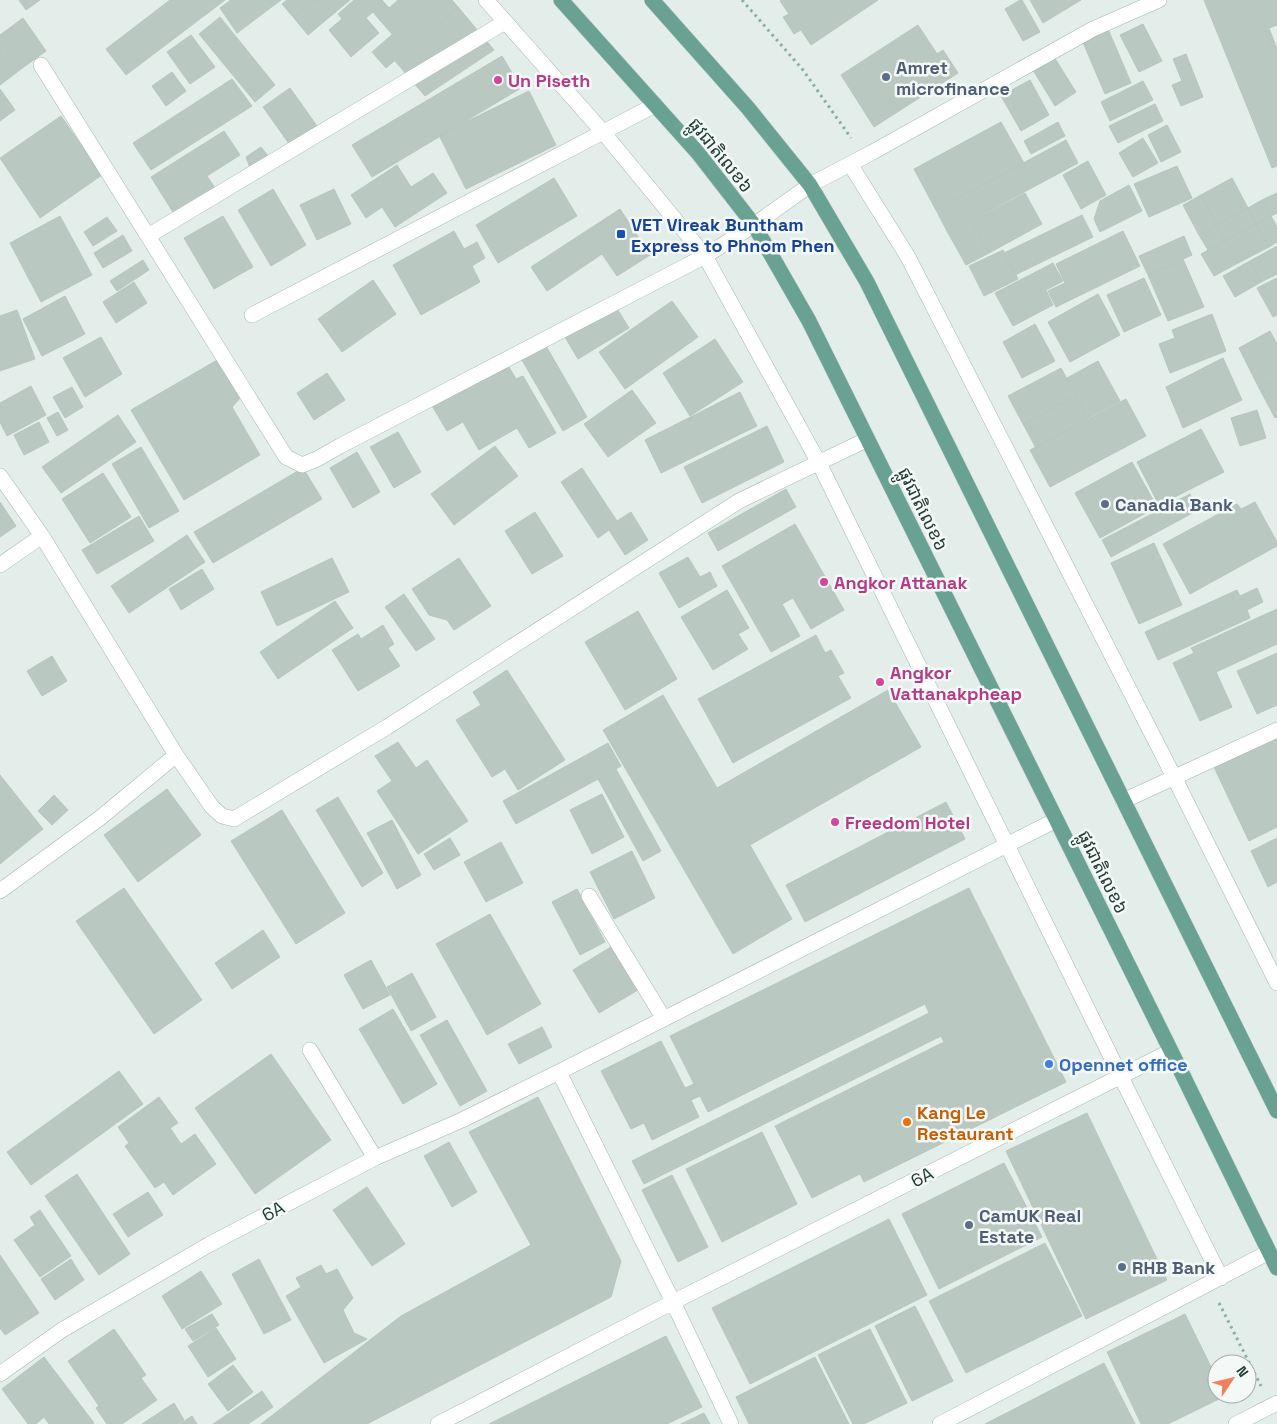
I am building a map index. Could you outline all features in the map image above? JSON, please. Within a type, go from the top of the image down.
[{"type":"main road","name":"ផ្លូវជាតិលេខ៦","points":[[561,0],[698,153],[754,225],[809,321],[1277,1268]]},
{"type":"main road","points":[[652,0],[748,108],[810,185],[867,282],[1277,1111]]},
{"type":"street","points":[[486,0],[604,132],[705,256],[819,463],[1121,1077],[1215,1281]]},
{"type":"street","points":[[41,65],[286,457],[302,465],[317,459],[705,256],[754,225],[810,185],[1092,29],[1159,0]]},
{"type":"street","points":[[148,236],[505,22]]},
{"type":"street","points":[[252,315],[655,105]]},
{"type":"street","points":[[850,164],[912,266],[1174,777],[1277,983]]},
{"type":"street","points":[[0,476],[42,536],[176,755],[212,807],[222,816],[234,819],[387,727],[739,501],[868,439]]},
{"type":"street","points":[[0,565],[42,536]]},
{"type":"street","points":[[1123,801],[1277,730]]},
{"type":"street","points":[[0,891],[100,818],[176,755]]},
{"type":"street","name":"6A","points":[[0,1374],[62,1330],[210,1244],[375,1158],[462,1120],[559,1072],[1056,820]]},
{"type":"street","points":[[590,896],[664,1019]]},
{"type":"street","points":[[310,1050],[375,1158]]},
{"type":"street","name":"6A","points":[[438,1424],[673,1302],[1171,1051]]},
{"type":"street","points":[[559,1072],[731,1424]]},
{"type":"street","points":[[940,1424],[1269,1252]]},
{"type":"street","points":[[1236,1424],[1274,1404]]},
{"type":"path","points":[[1215,1281],[1274,1404]]},
{"type":"building","points":[[19,0],[40,0],[26,10]]},
{"type":"building","points":[[170,0],[225,0],[126,75],[106,49]]},
{"type":"building","points":[[231,0],[281,0],[237,33],[220,8]]},
{"type":"building","points":[[287,0],[315,0],[294,18],[282,4]]},
{"type":"building","points":[[315,0],[350,0],[308,35],[294,18]]},
{"type":"building","points":[[354,0],[363,0],[373,12],[366,18],[379,33],[351,57],[329,30],[342,19],[338,14]]},
{"type":"building","points":[[363,0],[382,0],[389,8],[378,18]]},
{"type":"building","points":[[398,0],[432,0],[392,34],[378,18]]},
{"type":"building","points":[[432,0],[452,0],[458,7],[386,68],[372,52]]},
{"type":"building","points":[[781,0],[878,0],[811,45],[801,30],[794,34],[783,17],[789,14]]},
{"type":"building","points":[[1022,0],[1040,32],[1023,41],[1005,9]]},
{"type":"building","points":[[1030,0],[1081,0],[1043,23]]},
{"type":"building","points":[[1204,0],[1277,0],[1277,25],[1269,28],[1277,49],[1277,166],[1272,168]]},
{"type":"building","points":[[458,7],[494,50],[425,96],[395,61]]},
{"type":"building","points":[[220,17],[275,85],[255,102],[199,34]]},
{"type":"building","points":[[23,18],[46,51],[21,69],[0,40],[0,35]]},
{"type":"building","points":[[1143,24],[1162,61],[1139,72],[1120,35]]},
{"type":"building","points":[[918,25],[937,54],[943,50],[958,73],[874,127],[841,75]]},
{"type":"building","points":[[1108,29],[1131,83],[1105,94],[1082,40]]},
{"type":"building","points":[[191,35],[215,67],[190,84],[167,52]]},
{"type":"building","points":[[0,40],[21,69],[0,85]]},
{"type":"building","points":[[1186,54],[1203,97],[1181,106],[1172,85],[1182,81],[1173,59]]},
{"type":"building","points":[[502,56],[521,88],[372,177],[352,145]]},
{"type":"building","points":[[1054,57],[1076,92],[1055,106],[1033,70]]},
{"type":"building","points":[[172,72],[186,91],[166,106],[152,86]]},
{"type":"building","points":[[232,79],[252,106],[151,170],[133,143]]},
{"type":"building","points":[[1030,80],[1049,115],[1021,131],[1001,96]]},
{"type":"building","points":[[1143,81],[1153,100],[1110,121],[1101,102]]},
{"type":"building","points":[[290,88],[317,126],[290,145],[263,107]]},
{"type":"building","points":[[0,89],[15,110],[0,121]]},
{"type":"building","points":[[529,91],[556,145],[466,189],[439,135]]},
{"type":"building","points":[[1155,104],[1163,121],[1118,143],[1109,126]]},
{"type":"building","points":[[61,116],[102,175],[40,218],[0,158]]},
{"type":"building","points":[[1001,122],[1024,163],[936,210],[914,169]]},
{"type":"building","points":[[1058,122],[1065,136],[1031,154],[1024,141]]},
{"type":"building","points":[[1167,125],[1181,152],[1161,162],[1148,135]]},
{"type":"building","points":[[224,131],[240,155],[207,176],[219,194],[178,220],[151,177]]},
{"type":"building","points":[[1143,138],[1158,163],[1133,177],[1119,153]]},
{"type":"building","points":[[1066,140],[1078,163],[948,233],[936,210]]},
{"type":"building","points":[[261,147],[273,162],[252,173],[246,157]]},
{"type":"building","points":[[1088,161],[1106,195],[1081,209],[1063,175]]},
{"type":"building","points":[[397,165],[411,187],[433,173],[447,193],[395,227],[382,207],[366,218],[351,195]]},
{"type":"building","points":[[1177,166],[1192,198],[1149,217],[1134,184]]},
{"type":"building","points":[[554,178],[577,216],[498,263],[476,225]]},
{"type":"building","points":[[1232,178],[1248,208],[1217,225],[1201,195]]},
{"type":"building","points":[[1129,185],[1142,211],[1100,232],[1094,219],[1100,201]]},
{"type":"building","points":[[273,189],[306,245],[271,266],[238,210]]},
{"type":"building","points":[[334,189],[351,224],[317,240],[300,205]]},
{"type":"building","points":[[1025,193],[1042,224],[989,253],[972,221]]},
{"type":"building","points":[[1277,193],[1277,213],[1271,216],[1262,200]]},
{"type":"building","points":[[1201,195],[1217,225],[1199,235],[1183,205]]},
{"type":"building","points":[[1262,200],[1271,216],[1256,224],[1248,208]]},
{"type":"building","points":[[1248,208],[1256,224],[1225,241],[1217,225]]},
{"type":"building","points":[[620,209],[650,255],[617,276],[602,254],[547,291],[531,267]]},
{"type":"building","points":[[1082,215],[1093,237],[1015,275],[1004,253]]},
{"type":"building","points":[[60,216],[92,275],[41,302],[10,243]]},
{"type":"building","points":[[223,216],[253,267],[214,289],[184,238]]},
{"type":"building","points":[[1271,216],[1277,227],[1277,242],[1269,247],[1256,224]]},
{"type":"building","points":[[107,217],[117,231],[93,246],[84,232]]},
{"type":"building","points":[[972,221],[989,253],[966,265],[948,233]]},
{"type":"building","points":[[1256,224],[1269,247],[1238,263],[1225,241]]},
{"type":"building","points":[[1217,225],[1225,241],[1208,250],[1199,235]]},
{"type":"building","points":[[454,231],[464,249],[477,242],[485,258],[472,266],[480,282],[421,315],[393,265]]},
{"type":"building","points":[[1123,231],[1140,266],[1056,307],[1048,291],[1065,283],[1056,264]]},
{"type":"building","points":[[123,235],[132,251],[103,268],[94,253]]},
{"type":"building","points":[[1184,236],[1192,255],[1148,275],[1139,256]]},
{"type":"building","points":[[1225,241],[1238,263],[1214,276],[1201,254]]},
{"type":"building","points":[[1277,246],[1277,274],[1261,282],[1250,261]]},
{"type":"building","points":[[1003,250],[1018,279],[984,296],[969,266]]},
{"type":"building","points":[[1183,259],[1204,307],[1168,321],[1148,275]]},
{"type":"building","points":[[143,260],[149,270],[117,291],[110,281]]},
{"type":"building","points":[[1250,261],[1261,282],[1235,297],[1223,276]]},
{"type":"building","points":[[1053,263],[1063,281],[1046,290],[1053,305],[1013,326],[995,293]]},
{"type":"building","points":[[1144,278],[1161,315],[1124,332],[1107,295]]},
{"type":"building","points":[[1277,278],[1277,315],[1273,317],[1257,288]]},
{"type":"building","points":[[373,280],[396,314],[342,352],[318,319]]},
{"type":"building","points":[[134,282],[147,303],[116,323],[103,302]]},
{"type":"building","points":[[1098,294],[1120,335],[1070,362],[1048,322]]},
{"type":"building","points":[[65,296],[85,334],[42,356],[23,319]]},
{"type":"building","points":[[672,301],[698,337],[625,389],[599,352]]},
{"type":"building","points":[[616,307],[629,328],[578,359],[565,337]]},
{"type":"building","points":[[17,310],[35,359],[0,371],[0,316]]},
{"type":"building","points":[[1212,314],[1226,351],[1170,373],[1159,344],[1175,338],[1172,330]]},
{"type":"building","points":[[1035,324],[1055,361],[1022,378],[1003,342]]},
{"type":"building","points":[[1270,331],[1277,344],[1277,378],[1259,388],[1239,348]]},
{"type":"building","points":[[101,337],[122,374],[85,397],[63,358]]},
{"type":"building","points":[[715,339],[743,382],[690,416],[663,373]]},
{"type":"building","points":[[546,346],[587,417],[563,431],[522,360]]},
{"type":"building","points":[[1223,358],[1242,400],[1183,428],[1166,387]]},
{"type":"building","points":[[219,359],[242,396],[232,407],[260,455],[184,500],[131,410]]},
{"type":"building","points":[[1098,361],[1120,401],[1088,418],[1067,378]]},
{"type":"building","points":[[506,362],[516,379],[523,376],[556,433],[529,448],[517,428],[479,450],[463,422],[447,431],[431,404]]},
{"type":"building","points":[[1061,368],[1076,396],[1023,424],[1008,396]]},
{"type":"building","points":[[327,373],[345,400],[314,420],[297,393]]},
{"type":"building","points":[[1277,378],[1277,417],[1275,418],[1259,388]]},
{"type":"building","points":[[31,386],[46,415],[7,436],[0,422],[0,403]]},
{"type":"building","points":[[72,387],[83,407],[65,418],[53,397]]},
{"type":"building","points":[[632,390],[656,423],[608,457],[584,424]]},
{"type":"building","points":[[740,392],[757,426],[661,473],[645,440]]},
{"type":"building","points":[[1076,396],[1088,418],[1036,448],[1023,424]]},
{"type":"building","points":[[1126,399],[1146,436],[1050,487],[1030,450]]},
{"type":"building","points":[[1257,410],[1266,438],[1240,446],[1231,418]]},
{"type":"building","points":[[58,412],[68,430],[57,436],[47,418]]},
{"type":"building","points":[[118,415],[136,442],[61,493],[42,467]]},
{"type":"building","points":[[39,422],[49,442],[24,455],[14,435]]},
{"type":"building","points":[[767,426],[784,462],[702,503],[684,467]]},
{"type":"building","points":[[1201,429],[1224,472],[1159,505],[1137,462]]},
{"type":"building","points":[[398,432],[421,472],[394,488],[370,447]]},
{"type":"building","points":[[495,446],[518,476],[454,525],[431,494]]},
{"type":"building","points":[[141,447],[179,511],[149,528],[112,464]]},
{"type":"building","points":[[357,452],[380,492],[353,508],[330,468]]},
{"type":"building","points":[[1132,462],[1157,507],[1100,538],[1075,493]]},
{"type":"building","points":[[303,468],[322,499],[213,563],[194,532]]},
{"type":"building","points":[[582,468],[617,521],[631,512],[648,540],[625,555],[609,530],[598,538],[561,482]]},
{"type":"building","points":[[103,473],[131,517],[90,543],[62,499]]},
{"type":"building","points":[[786,489],[796,507],[718,551],[708,533]]},
{"type":"building","points":[[1190,494],[1198,510],[1111,557],[1102,540]]},
{"type":"building","points":[[0,502],[16,526],[0,537]]},
{"type":"building","points":[[1255,502],[1277,542],[1277,546],[1190,594],[1163,544],[1237,504],[1241,509]]},
{"type":"building","points":[[535,512],[563,556],[532,574],[505,531]]},
{"type":"building","points":[[139,516],[154,541],[97,574],[82,550]]},
{"type":"building","points":[[795,524],[844,610],[811,629],[793,598],[782,604],[800,636],[771,652],[722,566]]},
{"type":"building","points":[[187,535],[205,562],[129,613],[111,586]]},
{"type":"building","points":[[1154,543],[1182,605],[1139,624],[1111,563]]},
{"type":"building","points":[[688,557],[700,577],[710,572],[717,586],[679,608],[659,573]]},
{"type":"building","points":[[332,558],[349,592],[277,626],[261,592]]},
{"type":"building","points":[[459,558],[491,606],[454,630],[447,620],[429,615],[412,589]]},
{"type":"building","points":[[202,569],[214,589],[181,610],[169,589]]},
{"type":"building","points":[[1257,588],[1263,602],[1247,610],[1250,618],[1158,660],[1145,632],[1237,590],[1240,596]]},
{"type":"building","points":[[727,590],[749,628],[738,634],[748,649],[713,670],[681,617]]},
{"type":"building","points":[[404,594],[435,639],[416,651],[385,607]]},
{"type":"building","points":[[335,601],[353,628],[278,679],[260,652]]},
{"type":"building","points":[[1277,609],[1277,644],[1216,672],[1232,707],[1200,721],[1173,663],[1194,653],[1191,648]]},
{"type":"building","points":[[638,611],[677,679],[625,710],[585,642]]},
{"type":"building","points":[[383,625],[394,644],[388,648],[400,666],[358,691],[332,650],[358,634],[361,639]]},
{"type":"building","points":[[816,635],[825,653],[831,650],[844,673],[838,676],[851,698],[733,763],[698,699]]},
{"type":"building","points":[[1277,653],[1277,705],[1257,714],[1237,671]]},
{"type":"building","points":[[52,656],[67,681],[42,696],[27,671]]},
{"type":"building","points":[[507,670],[565,760],[518,790],[505,769],[492,777],[456,720],[481,705],[473,692]]},
{"type":"building","points":[[888,690],[921,747],[750,845],[792,919],[733,954],[603,730],[663,695],[717,788]]},
{"type":"building","points":[[1277,735],[1277,827],[1249,841],[1213,765]]},
{"type":"building","points":[[398,742],[416,768],[427,760],[468,821],[418,854],[377,791],[392,781],[375,756]]},
{"type":"building","points":[[608,743],[621,766],[616,769],[661,851],[643,861],[598,779],[516,824],[503,801]]},
{"type":"building","points":[[0,775],[43,829],[0,864]]},
{"type":"building","points":[[167,789],[201,835],[138,882],[104,835]]},
{"type":"building","points":[[602,794],[624,837],[592,854],[570,810]]},
{"type":"building","points":[[54,795],[68,810],[52,825],[38,811]]},
{"type":"building","points":[[338,797],[383,873],[362,887],[316,810]]},
{"type":"building","points":[[946,802],[965,839],[805,922],[786,885]]},
{"type":"building","points":[[282,810],[345,913],[296,944],[231,841]]},
{"type":"building","points":[[392,820],[421,875],[397,889],[367,833]]},
{"type":"building","points":[[450,838],[460,855],[434,870],[424,854]]},
{"type":"building","points":[[1277,838],[1277,882],[1268,887],[1251,851]]},
{"type":"building","points":[[501,842],[523,883],[486,902],[464,862]]},
{"type":"building","points":[[632,851],[655,898],[614,919],[590,872]]},
{"type":"building","points":[[124,888],[202,1000],[154,1034],[76,921]]},
{"type":"building","points":[[969,888],[1066,1082],[864,1182],[860,1174],[812,1198],[775,1126],[944,1042],[941,1036],[644,1184],[632,1161],[929,1013],[925,1004],[708,1112],[700,1096],[691,1100],[699,1117],[652,1140],[644,1123],[631,1129],[601,1071],[661,1041],[685,1088],[694,1084],[670,1036]]},
{"type":"building","points":[[577,889],[605,942],[580,955],[552,902]]},
{"type":"building","points":[[490,914],[541,1004],[487,1035],[436,944]]},
{"type":"building","points":[[263,930],[280,957],[232,989],[215,963]]},
{"type":"building","points":[[611,947],[638,990],[599,1013],[573,970]]},
{"type":"building","points":[[371,960],[390,995],[363,1009],[344,975]]},
{"type":"building","points":[[412,973],[436,1017],[411,1031],[387,987]]},
{"type":"building","points":[[393,1009],[437,1084],[403,1104],[359,1029]]},
{"type":"building","points":[[447,1020],[487,1091],[460,1106],[420,1035]]},
{"type":"building","points":[[542,1027],[552,1047],[519,1064],[508,1044]]},
{"type":"building","points":[[271,1054],[331,1140],[255,1194],[195,1108]]},
{"type":"building","points":[[119,1071],[143,1104],[31,1185],[7,1152]]},
{"type":"building","points":[[159,1097],[178,1123],[170,1128],[181,1144],[195,1134],[216,1164],[173,1195],[164,1182],[155,1188],[125,1146],[129,1143],[118,1127]]},
{"type":"building","points":[[538,1097],[621,1261],[611,1297],[367,1424],[261,1424],[401,1316],[531,1245],[469,1132]]},
{"type":"building","points":[[1087,1113],[1167,1280],[1086,1319],[1006,1151]]},
{"type":"building","points":[[762,1132],[797,1204],[722,1242],[686,1169]]},
{"type":"building","points":[[449,1142],[477,1192],[452,1207],[424,1156]]},
{"type":"building","points":[[1004,1163],[1042,1237],[939,1289],[902,1214]]},
{"type":"building","points":[[77,1174],[130,1254],[99,1275],[45,1196]]},
{"type":"building","points":[[672,1175],[708,1247],[678,1262],[642,1190]]},
{"type":"building","points":[[367,1187],[405,1244],[372,1266],[333,1210]]},
{"type":"building","points":[[148,1192],[163,1215],[128,1237],[113,1214]]},
{"type":"building","points":[[40,1210],[71,1256],[40,1277],[14,1240],[35,1225],[30,1217]]},
{"type":"building","points":[[889,1219],[927,1295],[750,1384],[712,1308]]},
{"type":"building","points":[[1045,1243],[1082,1316],[966,1373],[929,1301]]},
{"type":"building","points":[[0,1255],[39,1313],[5,1335],[0,1328]]},
{"type":"building","points":[[71,1259],[84,1280],[55,1300],[41,1279]]},
{"type":"building","points":[[259,1259],[291,1320],[264,1334],[232,1274]]},
{"type":"building","points":[[321,1265],[326,1274],[337,1269],[353,1298],[343,1310],[354,1333],[367,1339],[324,1363],[286,1296],[301,1287],[296,1278]]},
{"type":"building","points":[[201,1271],[222,1304],[182,1329],[162,1296]]},
{"type":"building","points":[[915,1306],[953,1381],[912,1401],[875,1326]]},
{"type":"building","points":[[212,1314],[219,1325],[193,1341],[185,1329]]},
{"type":"building","points":[[1185,1314],[1207,1359],[1207,1404],[1209,1404],[1168,1424],[1141,1424],[1107,1352]]},
{"type":"building","points":[[216,1328],[236,1359],[208,1377],[188,1346]]},
{"type":"building","points":[[114,1329],[146,1375],[141,1378],[157,1400],[122,1424],[107,1424],[96,1408],[99,1406],[68,1361]]},
{"type":"building","points":[[870,1329],[907,1403],[864,1424],[853,1424],[818,1355]]},
{"type":"building","points":[[666,1336],[702,1407],[667,1424],[489,1424]]},
{"type":"building","points":[[44,1357],[94,1423],[49,1424],[44,1417],[36,1424],[28,1424],[2,1389]]},
{"type":"building","points":[[815,1357],[849,1424],[749,1424],[736,1397]]},
{"type":"building","points":[[1104,1363],[1135,1424],[985,1424]]},
{"type":"building","points":[[233,1365],[253,1392],[228,1411],[208,1384]]},
{"type":"building","points":[[262,1391],[273,1407],[248,1424],[213,1424]]},
{"type":"building","points":[[174,1403],[184,1420],[178,1424],[142,1424]]},
{"type":"building","points":[[704,1413],[710,1424],[681,1424]]},
{"type":"building","points":[[192,1416],[197,1424],[180,1424]]},
{"type":"place","name":"Amret microfinance","points":[[886,77]]},
{"type":"place","name":"Un Piseth","points":[[498,80]]},
{"type":"place","name":"VET Vireak Buntham Express to Phnom Phen","points":[[621,234]]},
{"type":"place","name":"Canadia Bank","points":[[1105,504]]},
{"type":"place","name":"Angkor Attanak","points":[[824,582]]},
{"type":"place","name":"Angkor Vattanakpheap","points":[[880,682]]},
{"type":"place","name":"Freedom Hotel","points":[[835,822]]},
{"type":"place","name":"Opennet office","points":[[1049,1064]]},
{"type":"place","name":"Kang Le Restaurant","points":[[907,1122]]},
{"type":"place","name":"CamUK Real Estate","points":[[969,1225]]},
{"type":"place","name":"RHB Bank","points":[[1122,1267]]}]
